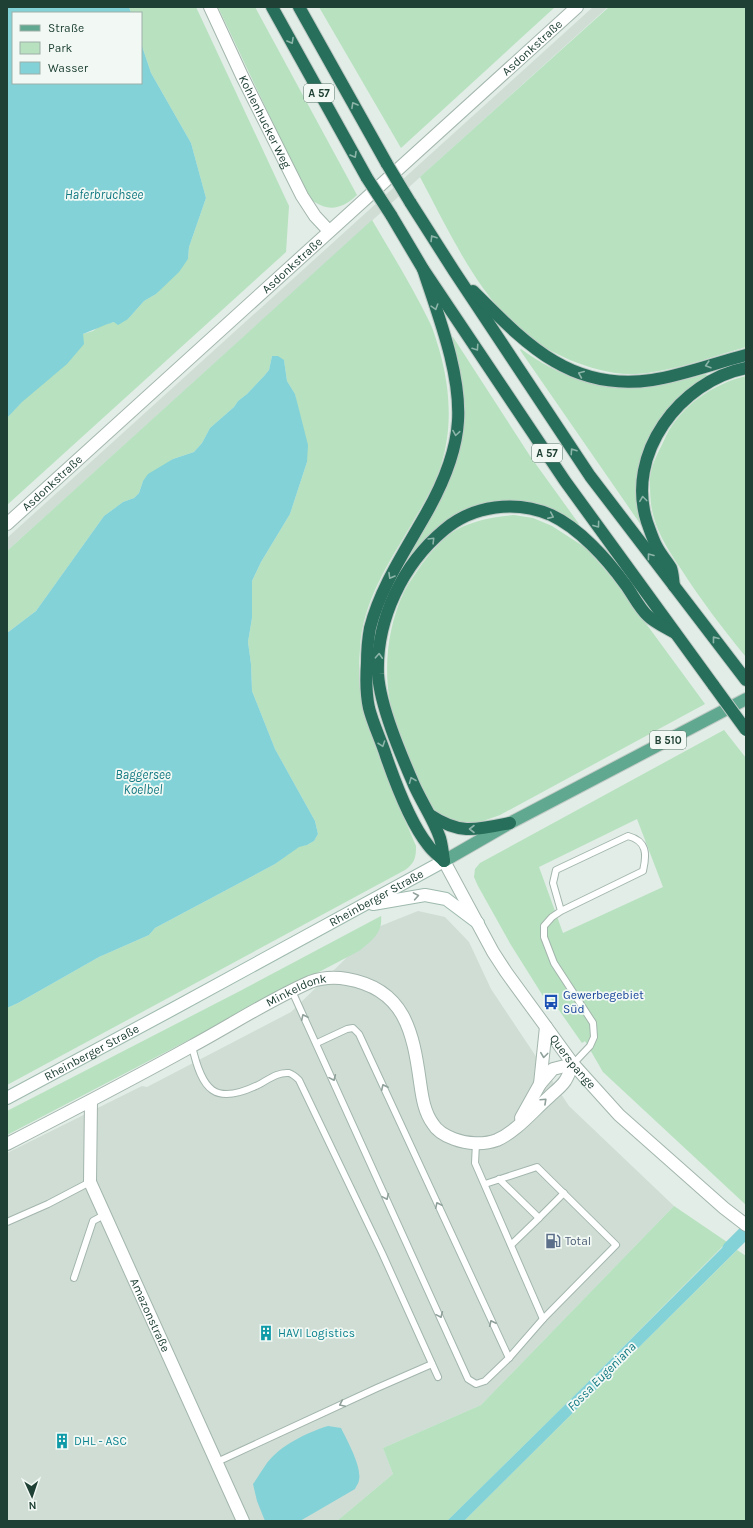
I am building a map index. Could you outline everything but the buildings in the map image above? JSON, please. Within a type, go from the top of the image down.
[{"type":"highway","name":"A 57","points":[[272,7],[332,116],[423,269],[565,481],[746,730]]},
{"type":"highway","name":"A 57","points":[[299,7],[387,164],[454,271],[590,476],[742,675]]},
{"type":"highway","points":[[423,269],[449,352],[457,392],[458,421],[454,446],[445,473],[431,505],[384,587],[376,608],[370,629],[366,677],[369,707],[388,761],[408,809],[428,846],[444,861]]},
{"type":"highway","points":[[454,271],[528,344],[559,364],[588,377],[618,382],[651,380],[680,374],[746,355]]},
{"type":"highway","points":[[674,587],[671,569],[658,548],[647,521],[642,496],[642,484],[648,456],[658,431],[671,413],[695,390],[719,376],[746,368]]},
{"type":"highway","points":[[444,861],[440,839],[430,815],[412,780],[396,740],[384,704],[378,674],[382,629],[391,602],[406,573],[432,539],[451,523],[477,511],[503,506],[518,506],[551,515],[580,534],[606,560],[648,616],[675,633]]},
{"type":"highway","points":[[430,815],[442,823],[458,829],[473,830],[510,824]]},
{"type":"main road","name":"Rheinberger Straße","points":[[444,861],[510,824],[746,699]]},
{"type":"street","name":"Kohlenhucker Weg","points":[[210,7],[242,76],[302,196],[309,208],[329,231]]},
{"type":"street","name":"Asdonkstraße","points":[[7,524],[577,7]]},
{"type":"street","name":"Rheinberger Straße","points":[[7,1098],[444,861]]},
{"type":"street","name":"Querspange","points":[[444,861],[493,952],[573,1064],[619,1115],[724,1208],[746,1225]]},
{"type":"street","points":[[364,905],[425,895],[446,899],[478,923]]},
{"type":"street","name":"Minkeldonk","points":[[7,1144],[91,1101],[292,991],[311,982],[328,978],[347,979],[369,986],[383,994],[402,1013],[409,1026],[415,1046],[423,1100],[427,1113],[433,1125],[440,1132],[450,1138],[476,1143],[487,1143],[499,1139],[516,1128],[565,1081],[573,1064]]},
{"type":"street","points":[[540,1084],[546,1027]]},
{"type":"street","name":"Minkeldonk","points":[[516,1128],[540,1084],[553,1069],[573,1064]]},
{"type":"street","name":"Amazonstraße","points":[[91,1101],[90,1182],[243,1521]]},
{"type":"lane","points":[[561,911],[554,883],[556,870],[628,836],[637,838],[644,849],[646,856],[643,871],[561,911],[552,917],[544,926],[544,937],[554,962],[593,1023],[594,1037],[590,1046],[573,1064]]},
{"type":"lane","points":[[292,991],[317,1043],[468,1379],[476,1384],[485,1381],[509,1358],[543,1319],[616,1245],[537,1167],[499,1178],[485,1184]]},
{"type":"lane","points":[[317,1043],[347,1029],[353,1028],[359,1034],[509,1358]]},
{"type":"lane","points":[[192,1046],[196,1064],[204,1084],[214,1091],[233,1094],[244,1092],[280,1074],[290,1073],[299,1080],[382,1253],[438,1377]]},
{"type":"lane","points":[[476,1143],[475,1163],[543,1319]]},
{"type":"lane","points":[[499,1178],[539,1218]]},
{"type":"lane","points":[[7,1222],[48,1204],[90,1182]]},
{"type":"lane","points":[[511,1245],[564,1193]]},
{"type":"lane","points":[[74,1278],[92,1221],[104,1215]]},
{"type":"lane","points":[[217,1462],[432,1364]]},
{"type":"shaded area","points":[[593,7],[608,7],[7,551],[7,538]]},
{"type":"shaded area","points":[[418,911],[445,917],[469,942],[491,989],[569,1106],[674,1206],[481,1405],[383,1448],[393,1474],[337,1521],[7,1521],[7,1153],[142,1086],[147,1087],[291,1012],[378,927]]},
{"type":"green space","points":[[129,7],[196,7],[289,206],[286,252],[7,505],[7,418],[83,334],[93,331],[101,325],[128,319],[144,301],[156,294],[188,259],[189,247],[206,198],[191,143],[151,73],[142,46],[142,12],[131,12]]},
{"type":"green space","points":[[218,7],[255,7],[357,195],[345,204],[333,208],[327,207],[308,197]]},
{"type":"green space","points":[[319,7],[555,7],[401,148]]},
{"type":"green space","points":[[609,7],[746,7],[746,347],[691,364],[649,373],[627,374],[610,372],[578,363],[545,348],[523,333],[506,317],[477,280],[420,177]]},
{"type":"green space","points":[[372,220],[409,284],[431,326],[443,363],[449,407],[449,422],[445,451],[441,465],[428,496],[385,569],[371,600],[362,632],[360,653],[359,680],[364,707],[381,761],[416,846],[414,860],[405,870],[7,1085],[7,1008],[99,957],[149,935],[155,928],[275,864],[299,846],[307,845],[314,841],[318,834],[315,821],[275,749],[252,691],[251,664],[248,642],[252,618],[252,581],[261,562],[290,514],[307,462],[295,394],[287,381],[284,360],[272,356],[269,370],[247,394],[238,401],[234,407],[210,428],[202,443],[194,452],[173,459],[143,481],[139,493],[134,498],[123,502],[104,516],[36,611],[7,633],[7,551]]},
{"type":"green space","points":[[453,337],[530,456],[579,524],[577,525],[489,504],[412,556],[408,554],[437,508],[454,470],[459,451],[451,339]]},
{"type":"green space","points":[[521,349],[544,364],[566,375],[588,383],[610,387],[655,385],[706,374],[708,377],[683,394],[663,414],[648,439],[639,466],[637,480],[637,494],[642,520],[641,525],[520,350]]},
{"type":"green space","points":[[746,376],[746,657],[704,603],[665,544],[656,525],[653,513],[650,498],[650,479],[654,462],[666,436],[681,415],[700,397],[710,390],[722,384]]},
{"type":"green space","points":[[514,515],[533,518],[552,526],[586,548],[614,580],[705,704],[500,815],[471,824],[458,823],[442,817],[431,807],[419,782],[395,720],[390,704],[387,670],[391,630],[399,604],[410,581],[433,550],[442,541],[456,530],[477,521]]},
{"type":"green space","points":[[724,730],[746,758],[746,1205],[603,1072],[585,1041],[582,1043],[547,993],[543,996],[511,945],[478,886],[474,877],[475,869],[480,863]],"holes":[[[637,819],[663,887],[563,933],[539,867]]]},
{"type":"green space","points":[[381,916],[378,932],[372,940],[359,951],[7,1135],[7,1111],[240,991]]},
{"type":"green space","points":[[674,1206],[727,1242],[447,1521],[337,1521],[393,1474],[383,1448],[481,1405]]},
{"type":"green space","points":[[737,1250],[746,1256],[746,1521],[464,1521]]},
{"type":"water","name":"Haferbruchsee","points":[[7,7],[129,7],[131,12],[12,12],[12,84],[142,84],[142,46],[151,73],[191,143],[206,198],[189,247],[188,259],[179,272],[156,294],[144,301],[128,319],[118,325],[114,322],[83,334],[84,344],[67,364],[22,402],[7,418]]},
{"type":"water","name":"Baggersee Koelbel","points":[[272,356],[278,356],[284,360],[287,381],[295,394],[308,445],[307,462],[290,514],[261,562],[252,581],[252,618],[248,642],[251,664],[252,691],[275,749],[315,821],[318,834],[314,841],[299,847],[275,864],[155,928],[149,935],[99,957],[7,1008],[7,633],[36,611],[104,516],[123,502],[134,498],[139,493],[143,481],[148,474],[173,459],[194,452],[202,443],[210,428],[234,407],[238,401],[247,394],[269,370]]},
{"type":"water","points":[[737,1233],[746,1239],[746,1241],[464,1521],[447,1521],[582,1388]]},
{"type":"water","points":[[328,1426],[341,1428],[356,1461],[359,1481],[355,1489],[300,1521],[265,1521],[257,1501],[253,1484],[263,1468],[279,1451],[294,1440]]},
{"type":"waterway","name":"Fossa Eugeniana","points":[[729,1248],[746,1231]]},
{"type":"place","name":"Gewerbegebiet Süd","points":[[551,1002]]},
{"type":"place","name":"Total","points":[[553,1241]]},
{"type":"place","name":"HAVI Logistics","points":[[266,1333]]},
{"type":"place","name":"DHL - ASC","points":[[62,1441]]}]
